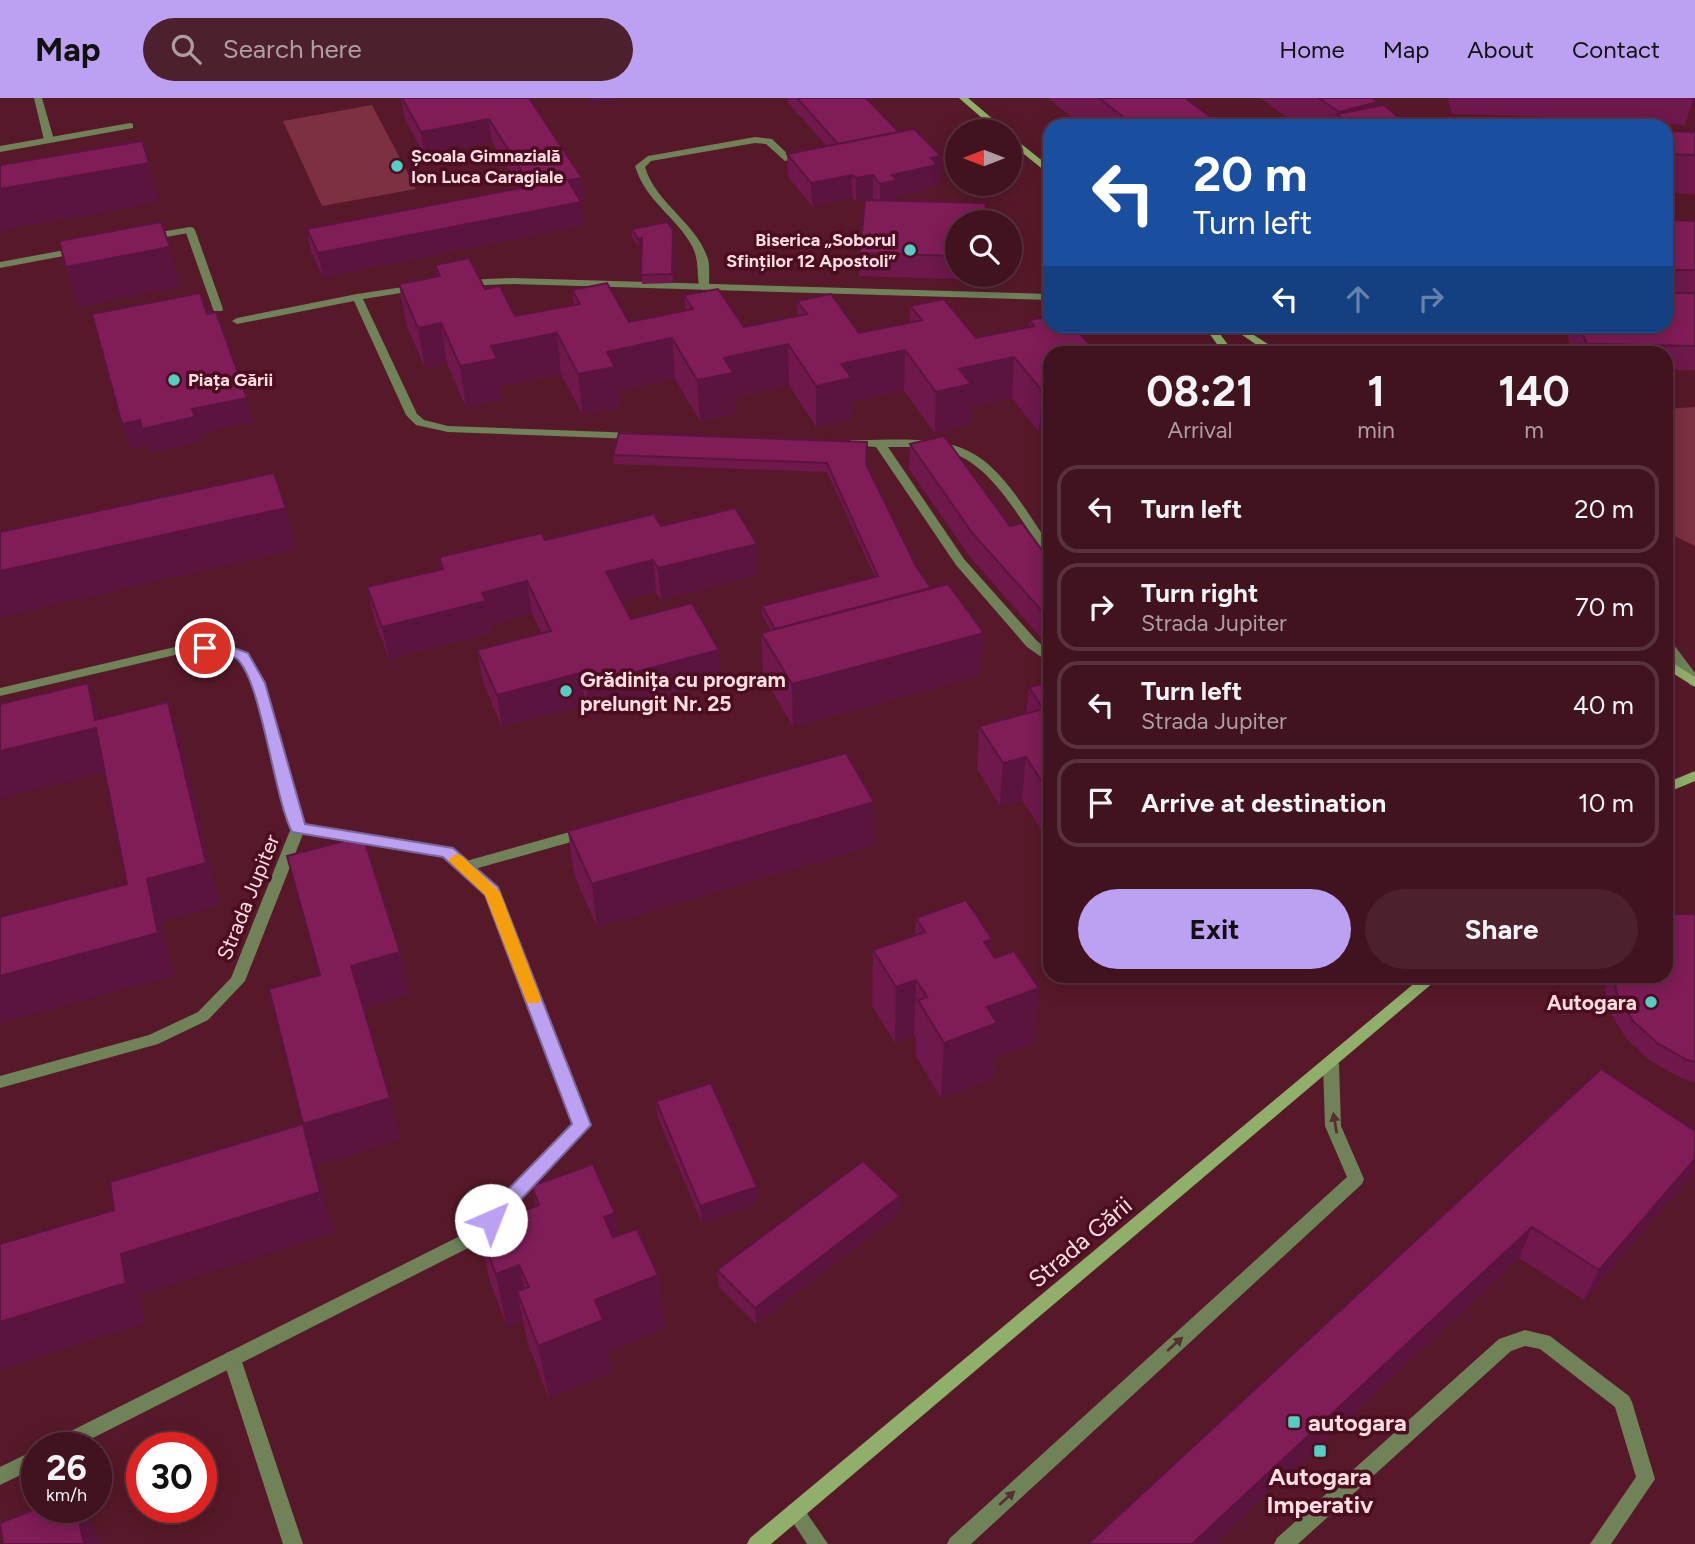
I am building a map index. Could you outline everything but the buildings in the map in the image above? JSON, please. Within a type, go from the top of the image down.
[{"type":"street","points":[[38,98],[49,140]]},
{"type":"street","points":[[963,98],[988,119]]},
{"type":"street","points":[[0,149],[130,126]]},
{"type":"street","points":[[704,287],[704,262],[692,237],[642,181],[640,166],[648,159],[755,140],[769,141],[788,159]]},
{"type":"street","points":[[1022,148],[1043,166]]},
{"type":"street","points":[[136,240],[190,230],[218,309]]},
{"type":"street","points":[[0,264],[95,247]]},
{"type":"street","points":[[454,283],[513,281],[1043,297]]},
{"type":"street","points":[[237,321],[357,297],[432,286]]},
{"type":"street","points":[[357,297],[412,415],[421,423],[448,429],[645,436]]},
{"type":"street","points":[[1245,333],[1265,346]]},
{"type":"street","points":[[833,443],[933,446],[968,455],[990,473],[1043,544]]},
{"type":"street","points":[[880,444],[960,562],[1043,653]]},
{"type":"street","name":"Strada Jupiter","points":[[0,692],[175,651],[226,649],[243,656],[258,683],[298,828],[237,981],[203,1016],[153,1041],[0,1082]]},
{"type":"street","points":[[1673,653],[1695,682]]},
{"type":"street","points":[[1673,668],[1695,682]]},
{"type":"street","points":[[1673,785],[1693,777]]},
{"type":"street","points":[[1673,793],[1693,777]]},
{"type":"street","points":[[87,1432],[472,1238],[581,1125],[492,892],[447,852],[298,828]]},
{"type":"street","points":[[464,867],[594,830]]},
{"type":"street","name":"Strada Gării","points":[[757,1544],[1426,983]]},
{"type":"street","points":[[957,1544],[1356,1179],[1333,1126],[1331,1064]]},
{"type":"street","points":[[1284,1544],[1505,1345],[1525,1338],[1544,1342],[1623,1402],[1646,1479],[1600,1544]]},
{"type":"street","points":[[232,1359],[293,1544]]},
{"type":"street","points":[[0,1476],[21,1465]]},
{"type":"street","points":[[795,1512],[818,1544]]},
{"type":"shaded area","points":[[372,105],[416,189],[322,206],[283,121]]},
{"type":"shaded area","points":[[1695,407],[1695,546],[1673,535],[1673,409]]},
{"type":"slow traffic","points":[[456,860],[492,892],[533,999]]},
{"type":"place","name":"Școala Gimnazială Ion Luca Caragiale","points":[[397,166]]},
{"type":"place","name":"Biserica „Soborul Sfinților 12 Apostoli”","points":[[910,250]]},
{"type":"place","name":"Piața Gării","points":[[174,380]]},
{"type":"place","name":"Grădinița cu program prelungit Nr. 25","points":[[566,691]]},
{"type":"place","name":"Autogara","points":[[1651,1002]]},
{"type":"place","name":"autogara","points":[[1294,1422]]},
{"type":"place","name":"Autogara Imperativ","points":[[1320,1451]]},
{"type":"route","points":[[205,648],[226,649],[243,656],[258,683],[298,828],[447,852],[492,892],[581,1125],[491,1220]]}]
